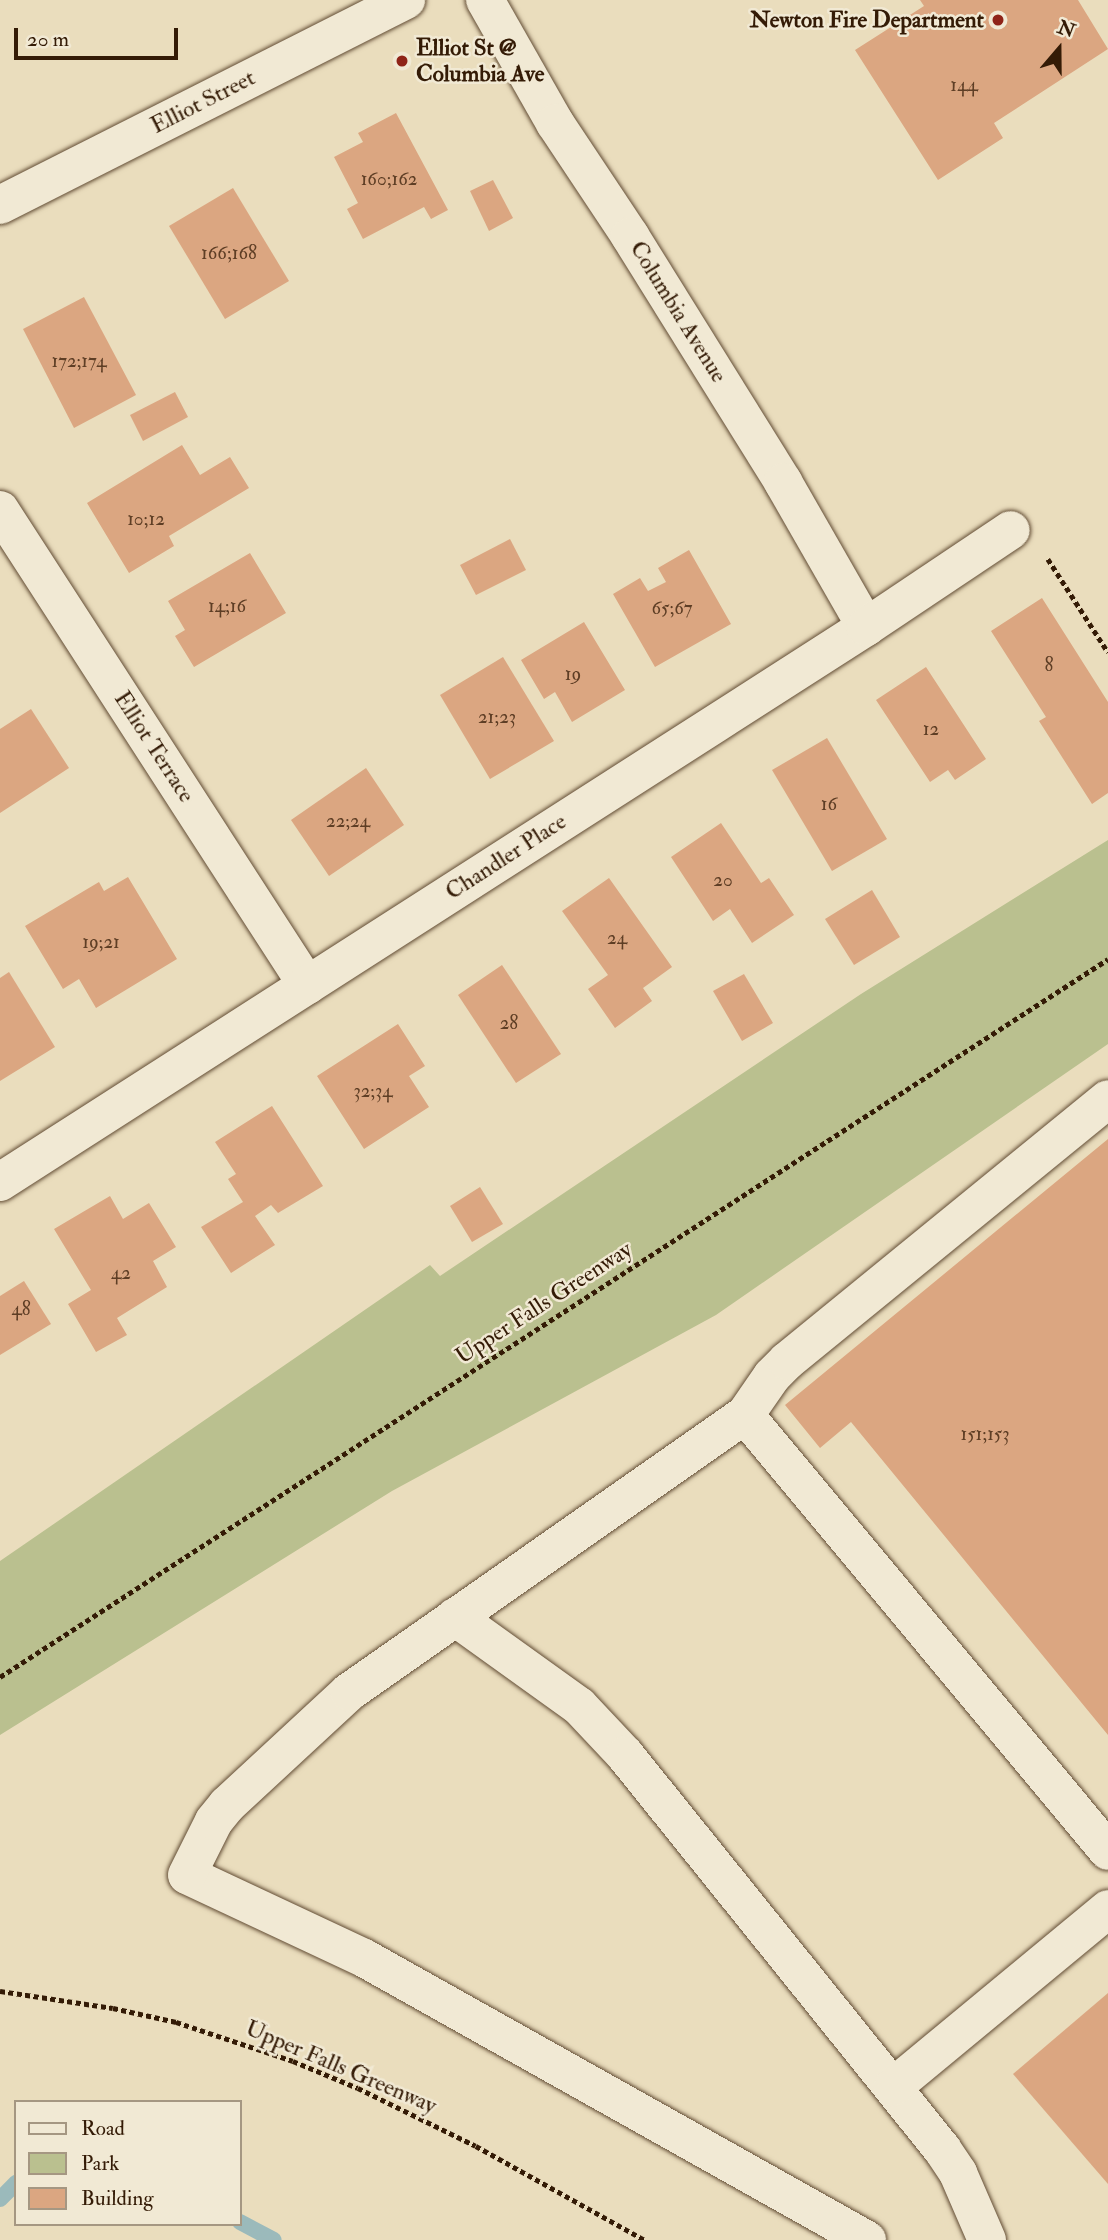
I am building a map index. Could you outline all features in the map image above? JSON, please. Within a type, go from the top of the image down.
[{"type":"street","name":"Elliot Street","points":[[0,205],[406,0]]},
{"type":"street","name":"Columbia Avenue","points":[[485,0],[555,123],[630,236],[783,482],[866,627]]},
{"type":"street","name":"Elliot Terrace","points":[[0,510],[307,985]]},
{"type":"street","name":"Chandler Place","points":[[0,1182],[866,627],[1011,530]]},
{"type":"street","points":[[867,2240],[363,1958],[187,1875],[214,1821],[227,1805],[349,1692],[745,1415],[772,1376],[787,1361],[1108,1099]]},
{"type":"street","points":[[745,1415],[1108,1851]]},
{"type":"street","points":[[455,1617],[553,1686],[602,1729],[893,2088],[958,2173],[987,2240]]},
{"type":"street","points":[[893,2088],[1108,1909]]},
{"type":"path","points":[[1011,530],[1036,539],[1108,652]]},
{"type":"path","name":"Upper Falls Greenway","points":[[0,1676],[1108,959]]},
{"type":"path","name":"Upper Falls Greenway","points":[[0,1991],[113,2008],[176,2022],[293,2062],[358,2088],[464,2139],[645,2240]]},
{"type":"green space","points":[[1108,840],[1108,1044],[716,1315],[392,1491],[0,1735],[0,1561],[430,1265],[440,1276],[861,994]]},
{"type":"building","points":[[920,0],[1078,0],[1108,49],[994,123],[1003,138],[938,180],[855,50],[924,6]]},
{"type":"building","points":[[396,113],[448,210],[431,219],[424,207],[363,239],[347,209],[358,203],[334,157],[363,142],[358,133]]},
{"type":"building","points":[[493,180],[513,218],[489,231],[470,191]]},
{"type":"building","points":[[233,188],[289,281],[225,319],[169,226]]},
{"type":"building","points":[[84,297],[136,395],[74,428],[23,329]]},
{"type":"building","points":[[175,392],[188,417],[143,441],[130,415]]},
{"type":"building","points":[[182,445],[200,475],[230,457],[249,488],[169,536],[174,546],[129,573],[87,503]]},
{"type":"building","points":[[510,539],[526,570],[476,595],[460,565]]},
{"type":"building","points":[[689,550],[731,624],[655,667],[613,594],[640,578],[648,591],[666,582],[658,568]]},
{"type":"building","points":[[250,553],[286,613],[194,667],[175,636],[185,630],[168,601]]},
{"type":"building","points":[[1042,598],[1108,702],[1108,793],[1092,804],[1039,721],[1046,717],[991,631]]},
{"type":"building","points":[[584,622],[625,690],[572,722],[555,692],[544,699],[521,660]]},
{"type":"building","points":[[503,657],[554,741],[490,779],[440,695]]},
{"type":"building","points":[[926,667],[986,759],[955,780],[948,770],[930,782],[876,700]]},
{"type":"building","points":[[31,709],[69,768],[0,813],[0,729]]},
{"type":"building","points":[[827,738],[887,839],[832,871],[772,770]]},
{"type":"building","points":[[366,768],[404,825],[329,876],[291,820]]},
{"type":"building","points":[[721,823],[761,883],[769,878],[794,915],[752,943],[730,909],[713,921],[671,857]]},
{"type":"building","points":[[128,877],[177,959],[96,1008],[79,979],[63,989],[25,926],[99,882],[104,891]]},
{"type":"building","points":[[609,878],[672,967],[643,988],[652,1001],[615,1028],[588,989],[608,975],[562,911]]},
{"type":"building","points":[[872,890],[900,937],[854,965],[825,919]]},
{"type":"building","points":[[502,965],[561,1054],[516,1083],[458,995]]},
{"type":"building","points":[[9,972],[55,1047],[0,1081],[0,978]]},
{"type":"building","points":[[744,974],[773,1023],[742,1041],[713,991]]},
{"type":"building","points":[[398,1024],[425,1066],[409,1076],[429,1107],[364,1149],[317,1076]]},
{"type":"building","points":[[272,1106],[323,1186],[278,1213],[271,1205],[255,1216],[275,1245],[231,1273],[201,1227],[243,1202],[228,1179],[236,1174],[215,1142]]},
{"type":"building","points":[[1108,1139],[1108,1735],[851,1422],[820,1448],[785,1405]]},
{"type":"building","points":[[480,1187],[503,1224],[472,1242],[450,1206]]},
{"type":"building","points":[[110,1196],[123,1219],[149,1203],[176,1247],[153,1261],[167,1287],[117,1318],[127,1335],[96,1352],[68,1304],[91,1290],[54,1229]]},
{"type":"building","points":[[24,1281],[51,1324],[0,1355],[0,1296]]},
{"type":"building","points":[[1108,1993],[1108,2184],[1013,2074]]},
{"type":"waterway","points":[[0,2199],[14,2185]]},
{"type":"waterway","points":[[242,2223],[274,2240]]},
{"type":"place","name":"Newton Fire Department","points":[[998,20]]},
{"type":"place","name":"Elliot St @ Columbia Ave","points":[[402,61]]}]
